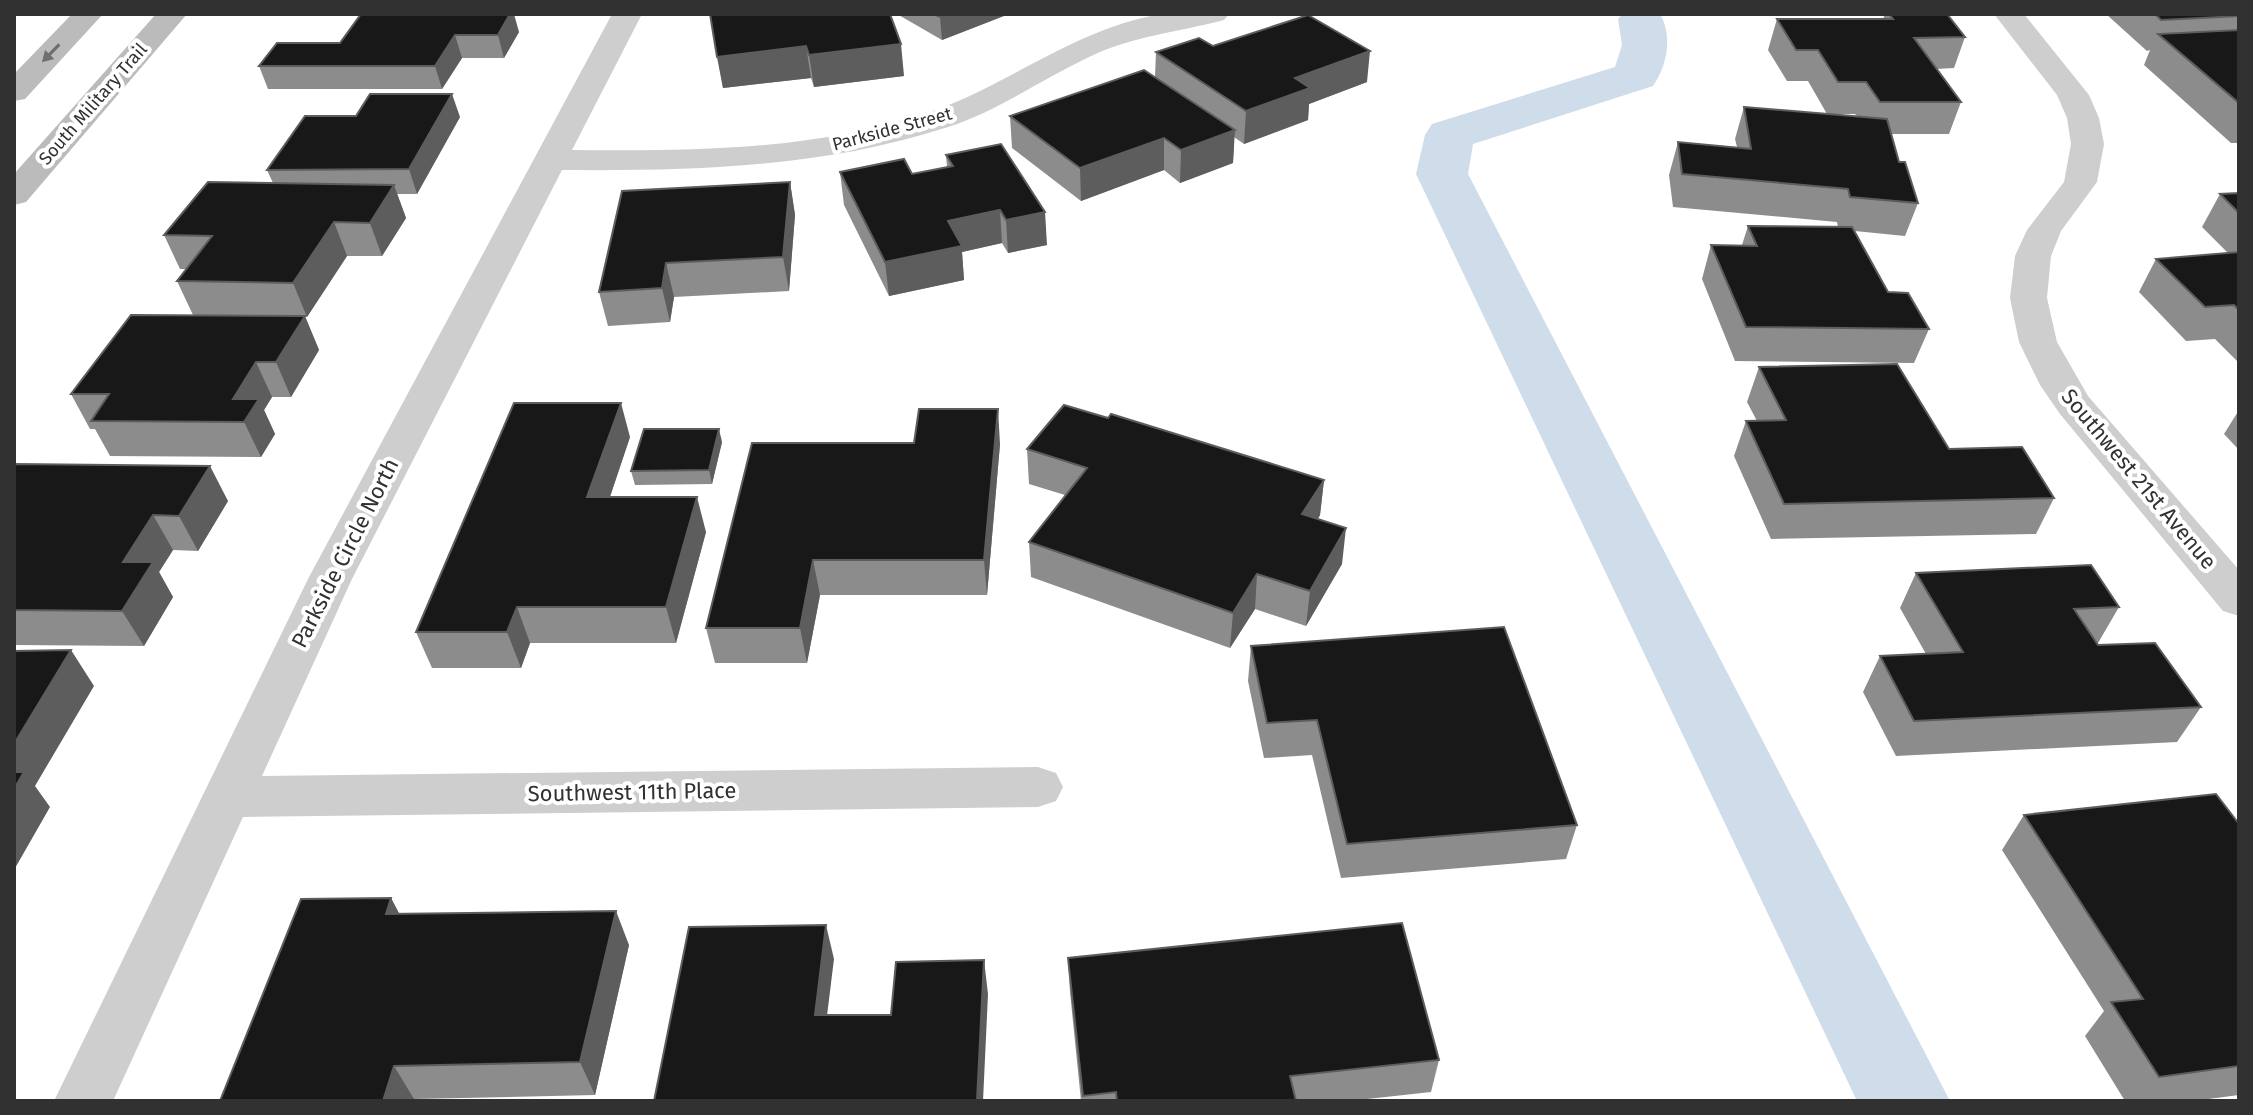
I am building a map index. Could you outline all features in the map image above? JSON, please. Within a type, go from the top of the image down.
[{"type":"street","points":[[14,92],[88,14]]},
{"type":"street","name":"South Military Trail","points":[[14,195],[172,14]]},
{"type":"street","name":"Parkside Circle North","points":[[83,1101],[330,579],[627,14]]},
{"type":"street","name":"Parkside Street","points":[[551,160],[740,159],[845,144],[894,133],[981,103],[1073,54],[1118,36],[1154,25],[1214,14]]},
{"type":"street","name":"Southwest 21st Avenue","points":[[2009,14],[2073,96],[2083,119],[2088,144],[2085,167],[2076,190],[2042,234],[2031,260],[2027,288],[2031,319],[2042,353],[2063,389],[2090,424],[2239,600]]},
{"type":"street","name":"Southwest 11th Place","points":[[226,797],[1038,787]]},
{"type":"building","points":[[361,14],[510,14],[498,35],[455,35],[435,66],[259,66],[277,43],[340,43]]},
{"type":"building","points":[[710,14],[890,14],[901,44],[809,55],[806,46],[717,57]]},
{"type":"building","points":[[1889,14],[1947,14],[1965,37],[1914,38],[1961,102],[1880,102],[1866,82],[1838,82],[1818,50],[1796,50],[1777,19],[1893,19]]},
{"type":"building","points":[[2155,14],[2239,14],[2239,16],[2161,20]]},
{"type":"building","points":[[1308,15],[1370,51],[1295,78],[1310,88],[1246,111],[1156,52],[1199,38],[1213,46]]},
{"type":"building","points":[[2239,30],[2239,103],[2158,34]]},
{"type":"building","points":[[1144,70],[1235,130],[1181,150],[1164,138],[1080,168],[1010,116]]},
{"type":"building","points":[[370,94],[452,94],[409,169],[267,170],[305,116],[356,116]]},
{"type":"building","points":[[1744,107],[1887,119],[1899,162],[1905,162],[1918,203],[1850,197],[1848,189],[1682,174],[1678,142],[1751,149]]},
{"type":"building","points":[[1001,144],[1045,212],[1006,220],[1000,210],[948,221],[962,246],[885,262],[840,172],[904,159],[912,174],[953,166],[946,155]]},
{"type":"building","points":[[208,182],[394,185],[370,223],[334,222],[293,283],[177,281],[212,236],[164,235]]},
{"type":"building","points":[[790,182],[783,257],[666,263],[662,288],[599,292],[622,191]]},
{"type":"building","points":[[2239,193],[2239,213],[2220,194]]},
{"type":"building","points":[[1748,226],[1852,227],[1888,292],[1908,293],[1929,329],[1746,327],[1711,245],[1757,246]]},
{"type":"building","points":[[2239,252],[2239,310],[2234,305],[2205,307],[2156,259]]},
{"type":"building","points":[[131,315],[305,316],[276,362],[256,362],[233,399],[259,399],[244,422],[91,421],[109,394],[71,394]]},
{"type":"building","points":[[1897,364],[1949,449],[2022,447],[2054,498],[1784,504],[1746,421],[1786,420],[1759,367]]},
{"type":"building","points":[[514,403],[621,403],[587,497],[697,497],[666,607],[517,607],[507,632],[416,632]]},
{"type":"building","points":[[1064,405],[1108,418],[1111,414],[1324,480],[1302,514],[1346,528],[1310,591],[1257,574],[1233,613],[1029,542],[1087,468],[1027,449]]},
{"type":"building","points":[[919,409],[998,409],[984,560],[813,560],[800,628],[706,628],[752,443],[914,443]]},
{"type":"building","points":[[644,429],[719,429],[709,470],[631,471]]},
{"type":"building","points":[[14,464],[210,466],[179,516],[153,515],[123,562],[153,562],[122,611],[14,610]]},
{"type":"building","points":[[2091,565],[2119,607],[2074,609],[2098,645],[2155,643],[2201,707],[1914,721],[1880,656],[1963,652],[1916,573]]},
{"type":"building","points":[[1504,627],[1577,825],[1347,844],[1317,720],[1267,723],[1251,646]]},
{"type":"building","points":[[71,650],[14,744],[14,651]]},
{"type":"building","points":[[14,772],[24,772],[14,789]]},
{"type":"building","points":[[2216,794],[2239,824],[2239,1066],[2159,1077],[2111,1002],[2143,999],[2024,815]]},
{"type":"building","points":[[391,898],[386,914],[616,911],[580,1062],[394,1066],[383,1101],[220,1101],[301,899]]},
{"type":"building","points":[[1402,923],[1439,1060],[1290,1076],[1296,1101],[1117,1101],[1116,1092],[1083,1096],[1068,958]]},
{"type":"building","points":[[826,925],[815,1015],[891,1015],[896,962],[984,960],[977,1101],[654,1101],[689,927]]},
{"type":"waterway","points":[[1641,19],[1645,45],[1636,76],[1450,135],[1442,174],[1904,1101]]}]
